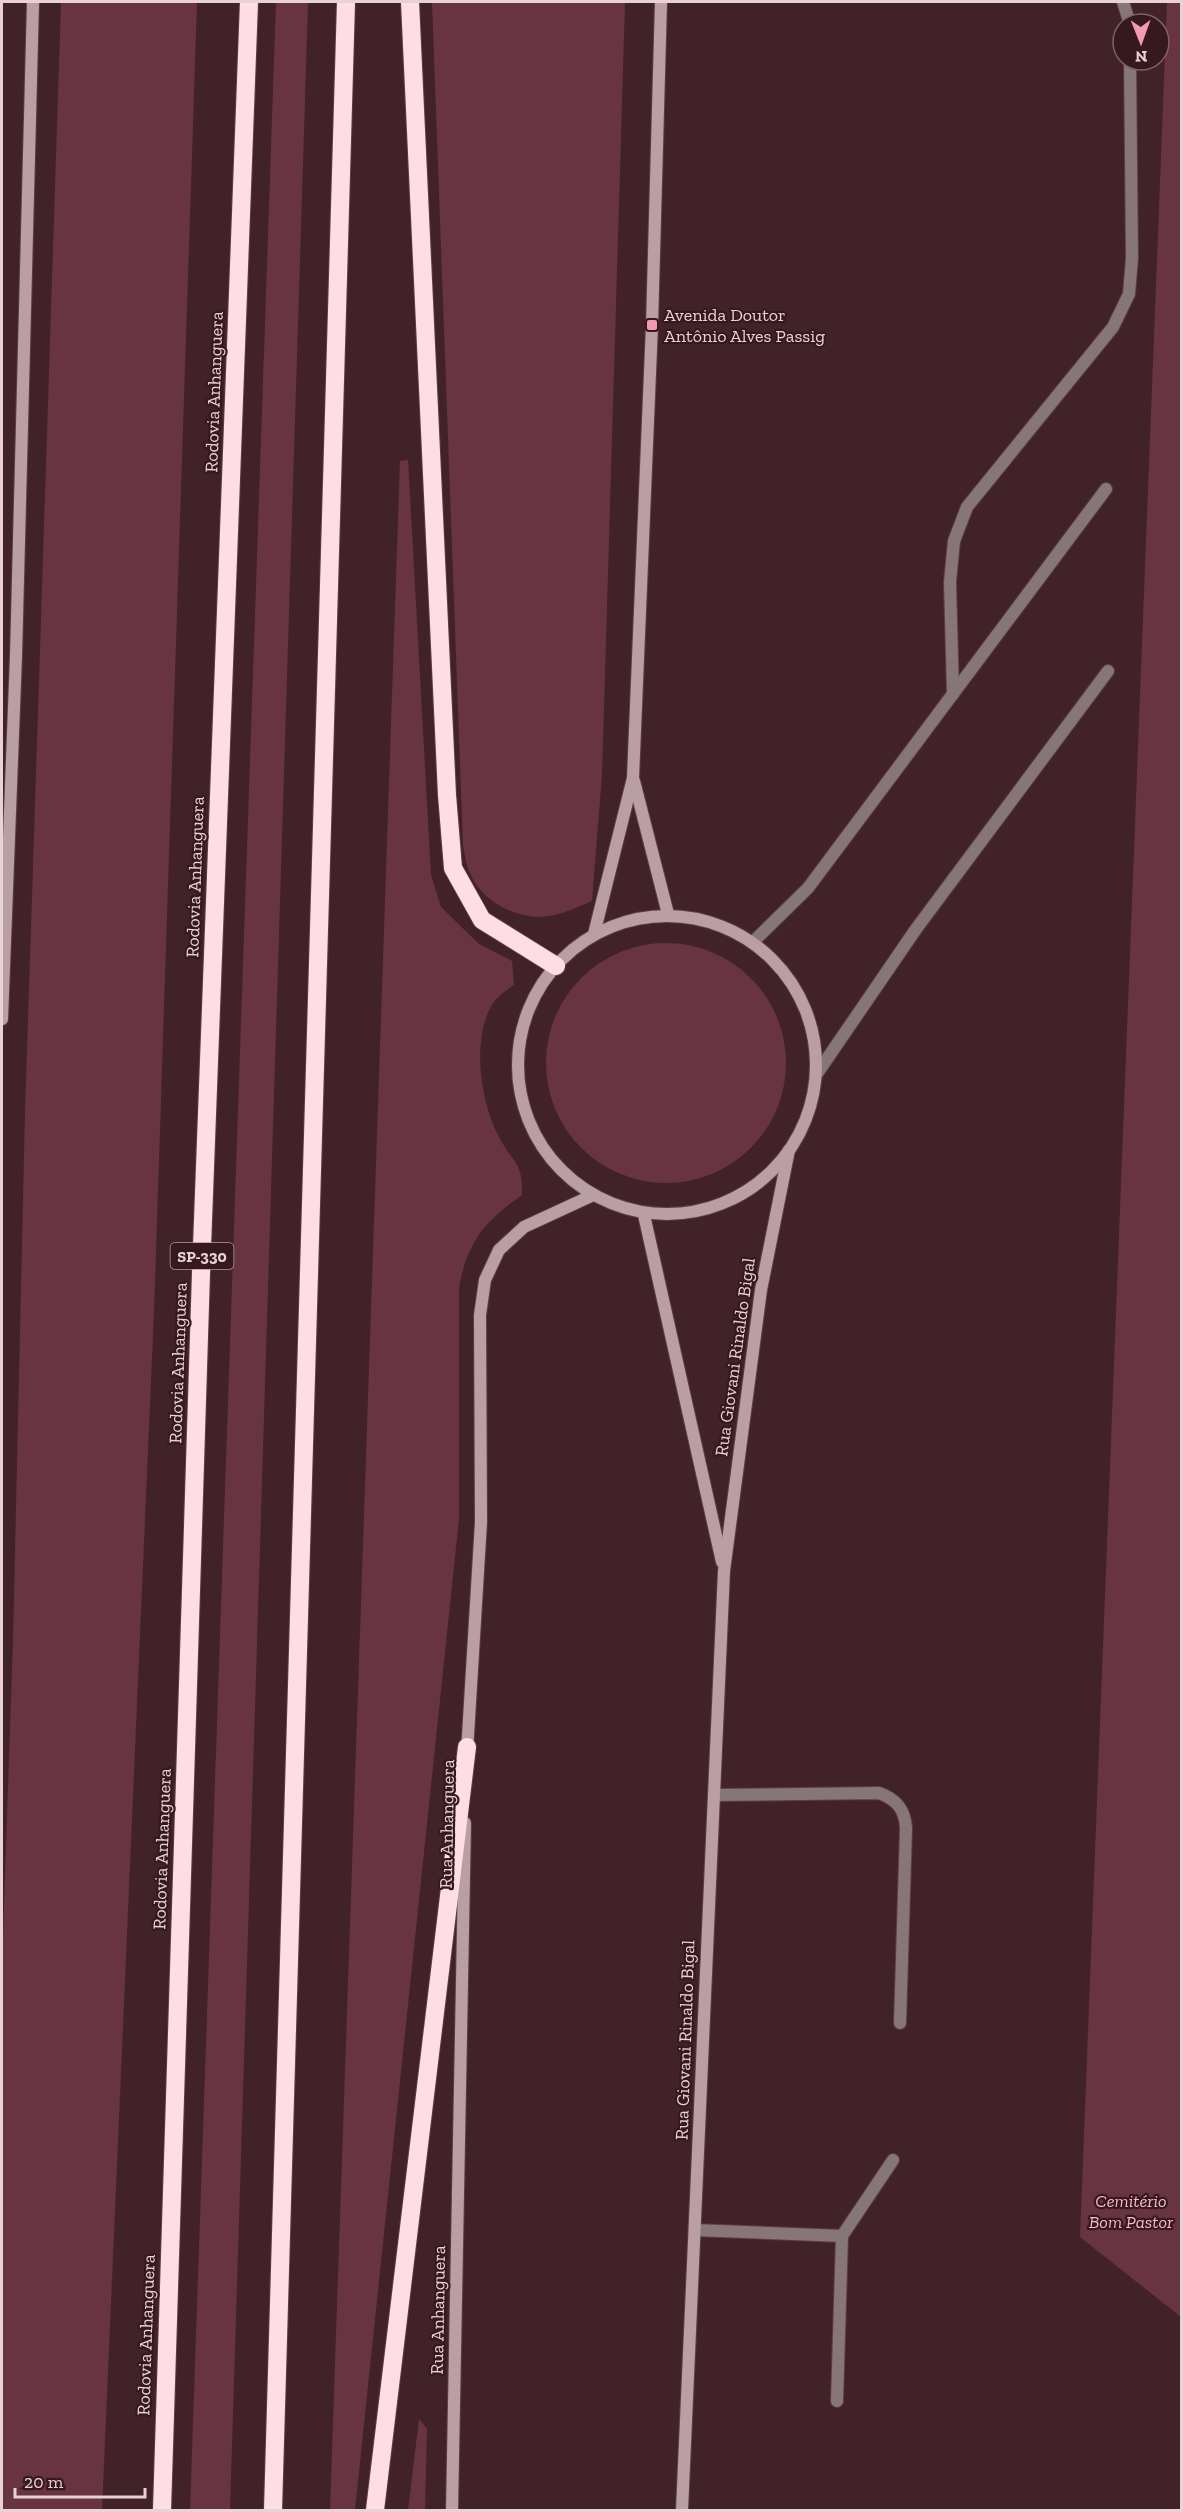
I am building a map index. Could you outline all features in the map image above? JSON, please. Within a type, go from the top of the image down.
[{"type":"highway","name":"Rodovia Anhanguera","points":[[162,2511],[201,1285],[248,2]]},
{"type":"highway","points":[[273,2511],[346,2]]},
{"type":"highway","points":[[410,2],[447,795],[453,867],[482,920],[556,966]]},
{"type":"highway","points":[[375,2511],[467,1748]]},
{"type":"street","points":[[2,1019],[4,895],[16,656],[33,2]]},
{"type":"street","points":[[594,934],[633,778],[653,313],[661,2]]},
{"type":"street","points":[[953,694],[950,582],[954,541],[967,507],[1113,327],[1129,294],[1132,258],[1130,72]]},
{"type":"street","points":[[754,941],[808,888],[1106,489]]},
{"type":"street","points":[[816,1075],[916,929],[1108,671]]},
{"type":"street","points":[[633,778],[668,914]]},
{"type":"street","points":[[668,914],[717,921],[754,941],[790,978],[811,1025],[816,1075],[807,1114],[789,1150],[761,1180],[726,1203],[686,1214],[644,1215],[611,1207],[591,1196],[549,1159],[526,1112],[518,1061],[529,1010],[556,966],[594,934],[630,919],[668,914]]},
{"type":"street","name":"Rua Giovani Rinaldo Bigal","points":[[682,2511],[724,1571],[761,1290],[789,1150]]},
{"type":"street","name":"Rua Anhanguera","points":[[452,2511],[467,1748],[481,1522],[480,1315],[485,1280],[499,1250],[524,1227],[591,1196]]},
{"type":"street","name":"Rua Giovani Rinaldo Bigal","points":[[644,1215],[724,1571]]},
{"type":"street","points":[[714,1795],[879,1793],[897,1803],[903,1811],[906,1828],[900,2023]]},
{"type":"street","points":[[837,2401],[842,2236],[893,2160]]},
{"type":"street","points":[[695,2230],[842,2236]]},
{"type":"green space","points":[[61,2],[197,2],[154,1312],[102,2510],[2,2510],[2,1964],[13,1640],[25,1112]]},
{"type":"green space","points":[[276,2],[308,2],[230,2510],[190,2510]]},
{"type":"green space","points":[[432,2],[625,2],[602,775],[592,901],[566,912],[545,917],[517,913],[489,898],[481,891],[470,873],[463,846]]},
{"type":"green space","name":"Cemitério Bom Pastor","points":[[1167,2],[1182,2],[1181,2317],[1080,2237],[1164,72],[1171,72],[1171,12],[1167,12]]},
{"type":"green space","points":[[408,460],[431,875],[441,907],[479,944],[512,961],[514,985],[493,1003],[486,1018],[480,1052],[487,1106],[499,1137],[519,1169],[522,1195],[498,1214],[480,1234],[467,1258],[459,1288],[459,1519],[355,2510],[330,2510],[400,461]]},
{"type":"green space","points":[[654,943],[678,943],[701,948],[723,957],[751,978],[766,996],[777,1017],[784,1040],[786,1063],[784,1086],[777,1109],[766,1130],[751,1148],[723,1169],[701,1178],[678,1183],[654,1183],[631,1178],[609,1169],[590,1156],[573,1139],[560,1120],[551,1098],[546,1075],[546,1051],[551,1028],[560,1006],[573,987],[590,970],[609,957],[631,948]]},
{"type":"green space","points":[[419,2419],[427,2429],[425,2510],[408,2510]]},
{"type":"place","name":"Avenida Doutor Antônio Alves Passig","points":[[652,325]]}]
